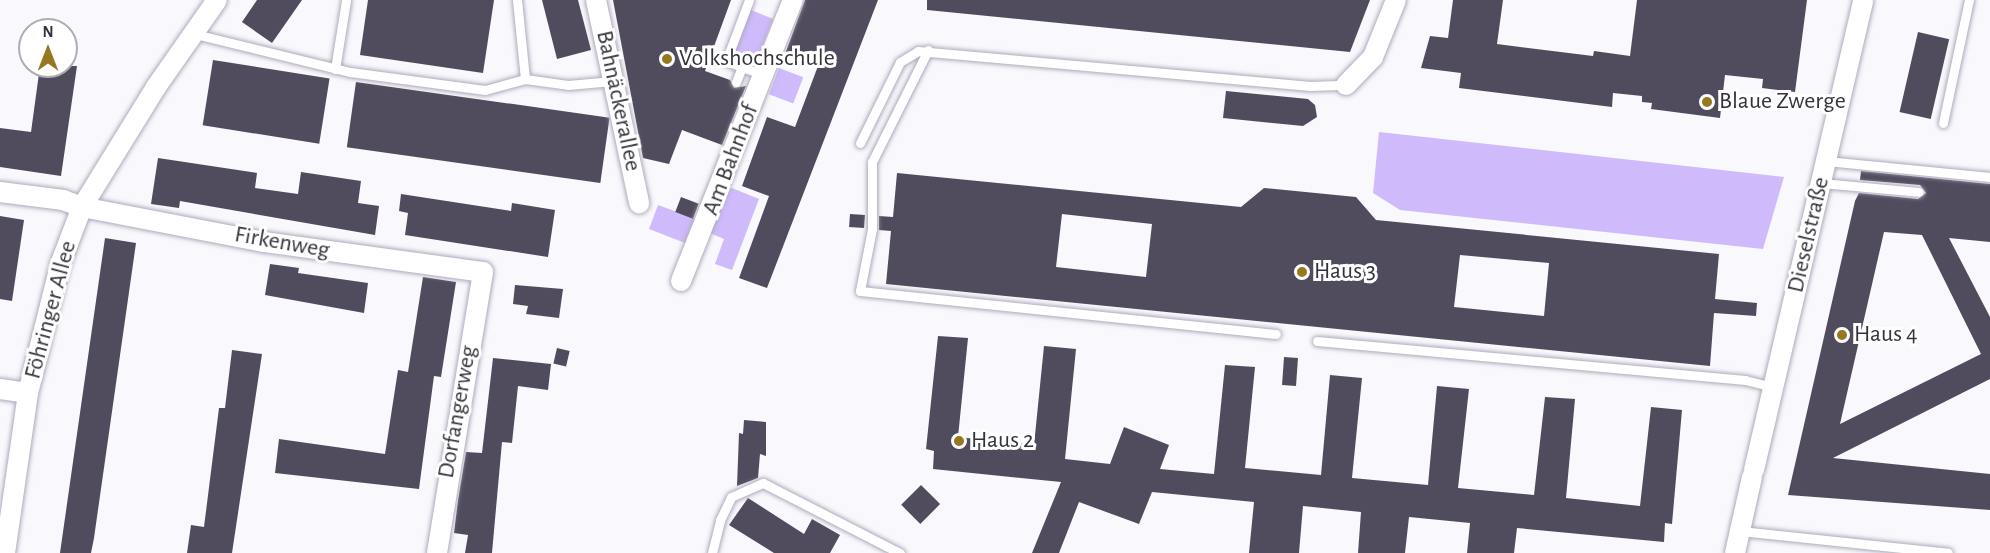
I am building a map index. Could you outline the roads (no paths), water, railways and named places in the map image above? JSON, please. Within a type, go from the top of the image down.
[{"type":"street","name":"Föhringer Allee","points":[[4,553],[28,393],[47,304],[82,207],[156,87],[217,0]]},
{"type":"street","name":"Bahnäckerallee","points":[[596,0],[639,203]]},
{"type":"street","points":[[1346,86],[1373,57],[1396,0]]},
{"type":"street","name":"Dieselstraße","points":[[1735,553],[1863,0]]},
{"type":"street","name":"Am Bahnhof","points":[[681,280],[764,75],[787,2]]},
{"type":"street","name":"Firkenweg","points":[[0,192],[63,200],[82,207],[193,225],[264,242],[483,272]]},
{"type":"street","name":"Dorfangerweg","points":[[437,553],[483,272]]},
{"type":"street","points":[[0,389],[28,393]]},
{"type":"lane","points":[[335,69],[346,0]]},
{"type":"lane","points":[[517,0],[525,79]]},
{"type":"lane","points":[[749,0],[726,61],[764,75]]},
{"type":"lane","points":[[1944,123],[1969,0]]},
{"type":"lane","points":[[195,34],[335,69],[485,90],[525,79],[568,85],[614,81]]},
{"type":"lane","points":[[860,143],[900,62],[912,53],[928,50],[1299,85],[1346,86]]},
{"type":"lane","points":[[928,50],[872,162],[872,230],[860,291],[1276,334]]},
{"type":"lane","points":[[736,82],[742,67]]},
{"type":"lane","points":[[1826,161],[1990,177]]},
{"type":"lane","points":[[1821,183],[1919,192]]},
{"type":"lane","points":[[1317,341],[1745,380],[1774,387]]},
{"type":"lane","points":[[712,553],[720,520],[731,497],[763,483],[900,553]]},
{"type":"lane","points":[[1740,531],[1948,553]]},
{"type":"place","name":"Volkshochschule","points":[[667,59]]},
{"type":"place","name":"Blaue Zwerge","points":[[1707,102]]},
{"type":"place","name":"Haus 3","points":[[1302,272]]},
{"type":"place","name":"Haus 4","points":[[1842,335]]},
{"type":"place","name":"Haus 2","points":[[959,441]]}]
